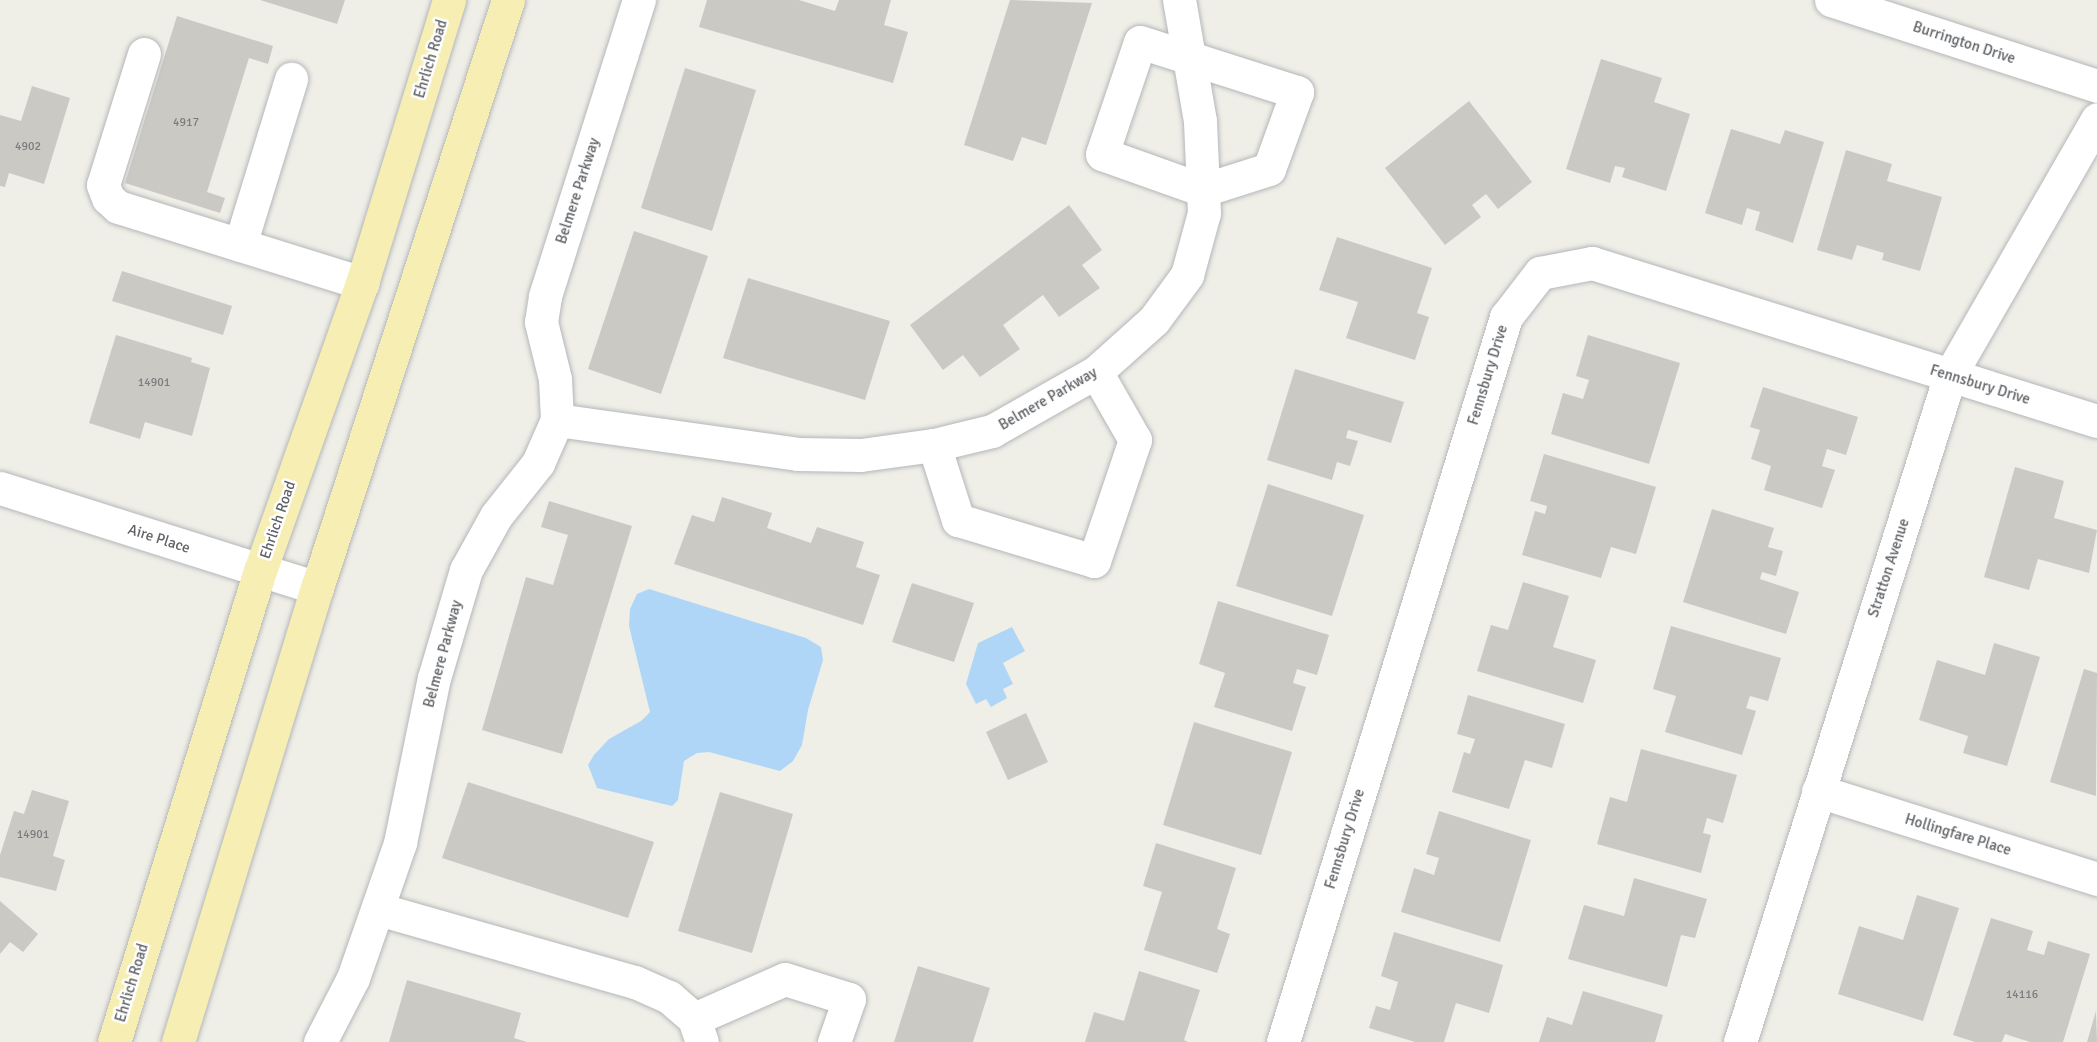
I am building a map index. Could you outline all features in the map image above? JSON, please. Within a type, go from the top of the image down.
[{"type":"main road","name":"Ehrlich Road","points":[[114,1042],[260,571],[362,283],[449,0]]},
{"type":"main road","points":[[178,1042],[317,588],[508,0]]},
{"type":"street","name":"Belmere Parkway","points":[[320,1042],[353,978],[400,843],[434,678],[466,570],[496,516],[538,463],[557,420],[555,379],[542,322],[545,297],[639,0]]},
{"type":"street","name":"Belmere Parkway","points":[[557,420],[798,454],[861,455],[934,446],[992,431],[1096,372],[1154,321],[1187,275],[1204,213],[1200,121],[1179,0]]},
{"type":"street","name":"Burrington Drive","points":[[1831,0],[2097,87]]},
{"type":"street","points":[[1140,42],[1296,92],[1269,169],[1203,190],[1102,154],[1140,42]]},
{"type":"street","points":[[144,54],[103,186],[108,198],[117,207],[362,283]]},
{"type":"street","points":[[240,245],[291,79]]},
{"type":"street","name":"Stratton Avenue","points":[[1740,1042],[1950,375],[2097,119]]},
{"type":"street","name":"Fennsbury Drive","points":[[1283,1042],[1506,316],[1540,273],[1592,262],[2097,421]]},
{"type":"street","points":[[934,446],[958,520],[1094,561],[1135,440],[1096,372]]},
{"type":"street","name":"Aire Place","points":[[0,488],[317,588]]},
{"type":"street","name":"Hollingfare Place","points":[[1818,791],[2097,879]]},
{"type":"street","points":[[378,909],[635,982],[669,997],[698,1030],[785,979],[849,999],[834,1042]]},
{"type":"water","points":[[649,589],[806,638],[821,647],[823,660],[808,710],[802,745],[793,761],[780,771],[709,752],[697,753],[684,761],[678,800],[672,806],[597,788],[588,765],[594,755],[609,739],[641,721],[650,712],[629,626],[630,609],[637,594]]},
{"type":"water","points":[[1012,627],[1025,651],[1003,663],[1013,684],[1003,689],[1007,698],[991,707],[986,699],[976,704],[966,684],[978,643]]},
{"type":"building","points":[[260,0],[345,0],[337,24]]},
{"type":"building","points":[[707,0],[799,0],[835,11],[839,0],[891,0],[884,25],[908,32],[893,83],[699,27]]},
{"type":"building","points":[[1010,0],[1092,3],[1046,145],[1022,137],[1013,161],[964,145]]},
{"type":"building","points":[[177,16],[273,46],[268,64],[249,58],[207,192],[225,198],[220,213],[125,183]]},
{"type":"building","points":[[1601,59],[1662,78],[1654,102],[1690,114],[1666,191],[1622,177],[1625,168],[1615,166],[1610,183],[1566,169]]},
{"type":"building","points":[[685,68],[756,90],[712,231],[641,208]]},
{"type":"building","points":[[32,86],[70,98],[44,184],[9,173],[5,187],[0,186],[0,115],[21,121]]},
{"type":"building","points":[[1469,101],[1532,182],[1498,209],[1486,194],[1472,205],[1481,217],[1445,245],[1385,168]]},
{"type":"building","points":[[1731,129],[1780,144],[1785,130],[1824,142],[1793,243],[1755,230],[1760,212],[1747,208],[1742,225],[1705,213]]},
{"type":"building","points":[[1846,150],[1892,164],[1887,181],[1942,197],[1920,271],[1882,260],[1884,253],[1857,245],[1852,260],[1817,250]]},
{"type":"building","points":[[1069,205],[1102,250],[1082,265],[1100,288],[1059,317],[1043,295],[1003,325],[1020,349],[980,377],[963,355],[943,370],[910,325]]},
{"type":"building","points":[[634,231],[708,256],[661,394],[588,369]]},
{"type":"building","points":[[1337,237],[1432,268],[1417,313],[1429,317],[1415,360],[1346,338],[1358,302],[1319,290]]},
{"type":"building","points":[[122,271],[232,306],[223,335],[112,301]]},
{"type":"building","points":[[748,278],[890,321],[865,400],[723,358]]},
{"type":"building","points":[[116,335],[192,358],[191,362],[210,368],[192,436],[145,422],[140,439],[89,423]]},
{"type":"building","points":[[1588,335],[1680,363],[1649,464],[1551,434],[1563,393],[1583,399],[1589,380],[1576,376]]},
{"type":"building","points":[[1295,369],[1404,402],[1391,443],[1348,430],[1346,438],[1358,441],[1350,466],[1337,462],[1332,480],[1267,460]]},
{"type":"building","points":[[1763,387],[1858,417],[1846,455],[1827,449],[1822,466],[1835,470],[1822,508],[1764,490],[1771,466],[1751,459],[1760,430],[1750,427]]},
{"type":"building","points":[[1544,454],[1656,487],[1636,554],[1611,547],[1601,578],[1522,555],[1535,511],[1545,514],[1547,506],[1530,501]]},
{"type":"building","points":[[2015,467],[2064,481],[2054,518],[2097,530],[2089,573],[2038,559],[2029,590],[1984,577]]},
{"type":"building","points":[[1268,484],[1364,515],[1332,616],[1236,586]]},
{"type":"building","points":[[722,497],[772,513],[767,528],[811,543],[817,527],[864,542],[856,567],[880,575],[863,625],[674,564],[692,515],[714,522]]},
{"type":"building","points":[[549,501],[632,526],[562,754],[482,730],[526,577],[553,585],[568,535],[541,527]]},
{"type":"building","points":[[1712,509],[1774,528],[1768,547],[1783,551],[1776,576],[1762,572],[1760,579],[1799,592],[1786,634],[1683,602]]},
{"type":"building","points":[[1523,582],[1569,596],[1553,647],[1596,660],[1583,703],[1477,671],[1491,625],[1508,630]]},
{"type":"building","points":[[912,583],[974,603],[954,662],[892,642]]},
{"type":"building","points":[[1218,601],[1329,635],[1317,675],[1297,669],[1293,683],[1306,687],[1292,731],[1214,707],[1225,673],[1199,664]]},
{"type":"building","points":[[1671,626],[1781,658],[1768,701],[1750,696],[1746,708],[1756,711],[1742,755],[1665,732],[1676,696],[1653,689]]},
{"type":"building","points":[[1994,643],[2040,657],[2007,766],[1963,753],[1968,736],[1919,720],[1937,660],[1985,675]]},
{"type":"building","points":[[2084,669],[2097,673],[2096,796],[2050,782]]},
{"type":"building","points":[[1468,695],[1565,724],[1552,768],[1525,760],[1509,809],[1452,792],[1464,752],[1470,754],[1475,739],[1457,734]]},
{"type":"building","points":[[1026,713],[1048,762],[1008,780],[986,732]]},
{"type":"building","points":[[1194,722],[1292,752],[1261,855],[1163,825]]},
{"type":"building","points":[[1641,749],[1737,775],[1723,823],[1707,818],[1703,833],[1711,835],[1701,873],[1597,844],[1610,797],[1627,802]]},
{"type":"building","points":[[468,782],[654,842],[628,918],[442,858]]},
{"type":"building","points":[[32,790],[69,801],[53,856],[65,860],[56,891],[0,877],[0,855],[14,811],[24,814]]},
{"type":"building","points":[[720,792],[793,814],[752,953],[678,931]]},
{"type":"building","points":[[1439,811],[1531,840],[1500,942],[1401,912],[1414,868],[1434,875],[1439,858],[1426,854]]},
{"type":"building","points":[[1156,843],[1236,868],[1217,929],[1230,934],[1217,973],[1144,950],[1162,892],[1143,886]]},
{"type":"building","points":[[1634,878],[1707,899],[1695,938],[1681,935],[1667,987],[1568,959],[1584,905],[1624,916]]},
{"type":"building","points":[[1917,895],[1959,908],[1923,1021],[1838,994],[1859,926],[1903,940]]},
{"type":"building","points":[[0,901],[38,934],[23,952],[10,942],[0,954]]},
{"type":"building","points":[[1991,918],[2033,931],[2027,950],[2044,955],[2048,941],[2090,954],[2063,1042],[2030,1042],[2005,1034],[2002,1042],[1975,1042],[1953,1035]]},
{"type":"building","points":[[1394,932],[1503,965],[1489,1013],[1456,1003],[1444,1042],[1415,1042],[1369,1028],[1376,1006],[1390,1010],[1398,982],[1381,976]]},
{"type":"building","points":[[918,966],[990,988],[973,1042],[894,1042]]},
{"type":"building","points":[[1139,971],[1200,990],[1184,1040],[1188,1042],[1085,1042],[1094,1012],[1124,1021]]},
{"type":"building","points":[[407,980],[521,1013],[514,1038],[527,1042],[389,1042]]},
{"type":"building","points":[[1583,991],[1663,1015],[1655,1042],[1539,1042],[1547,1017],[1572,1025]]},
{"type":"building","points":[[2096,1011],[2097,1042],[2087,1042]]}]
